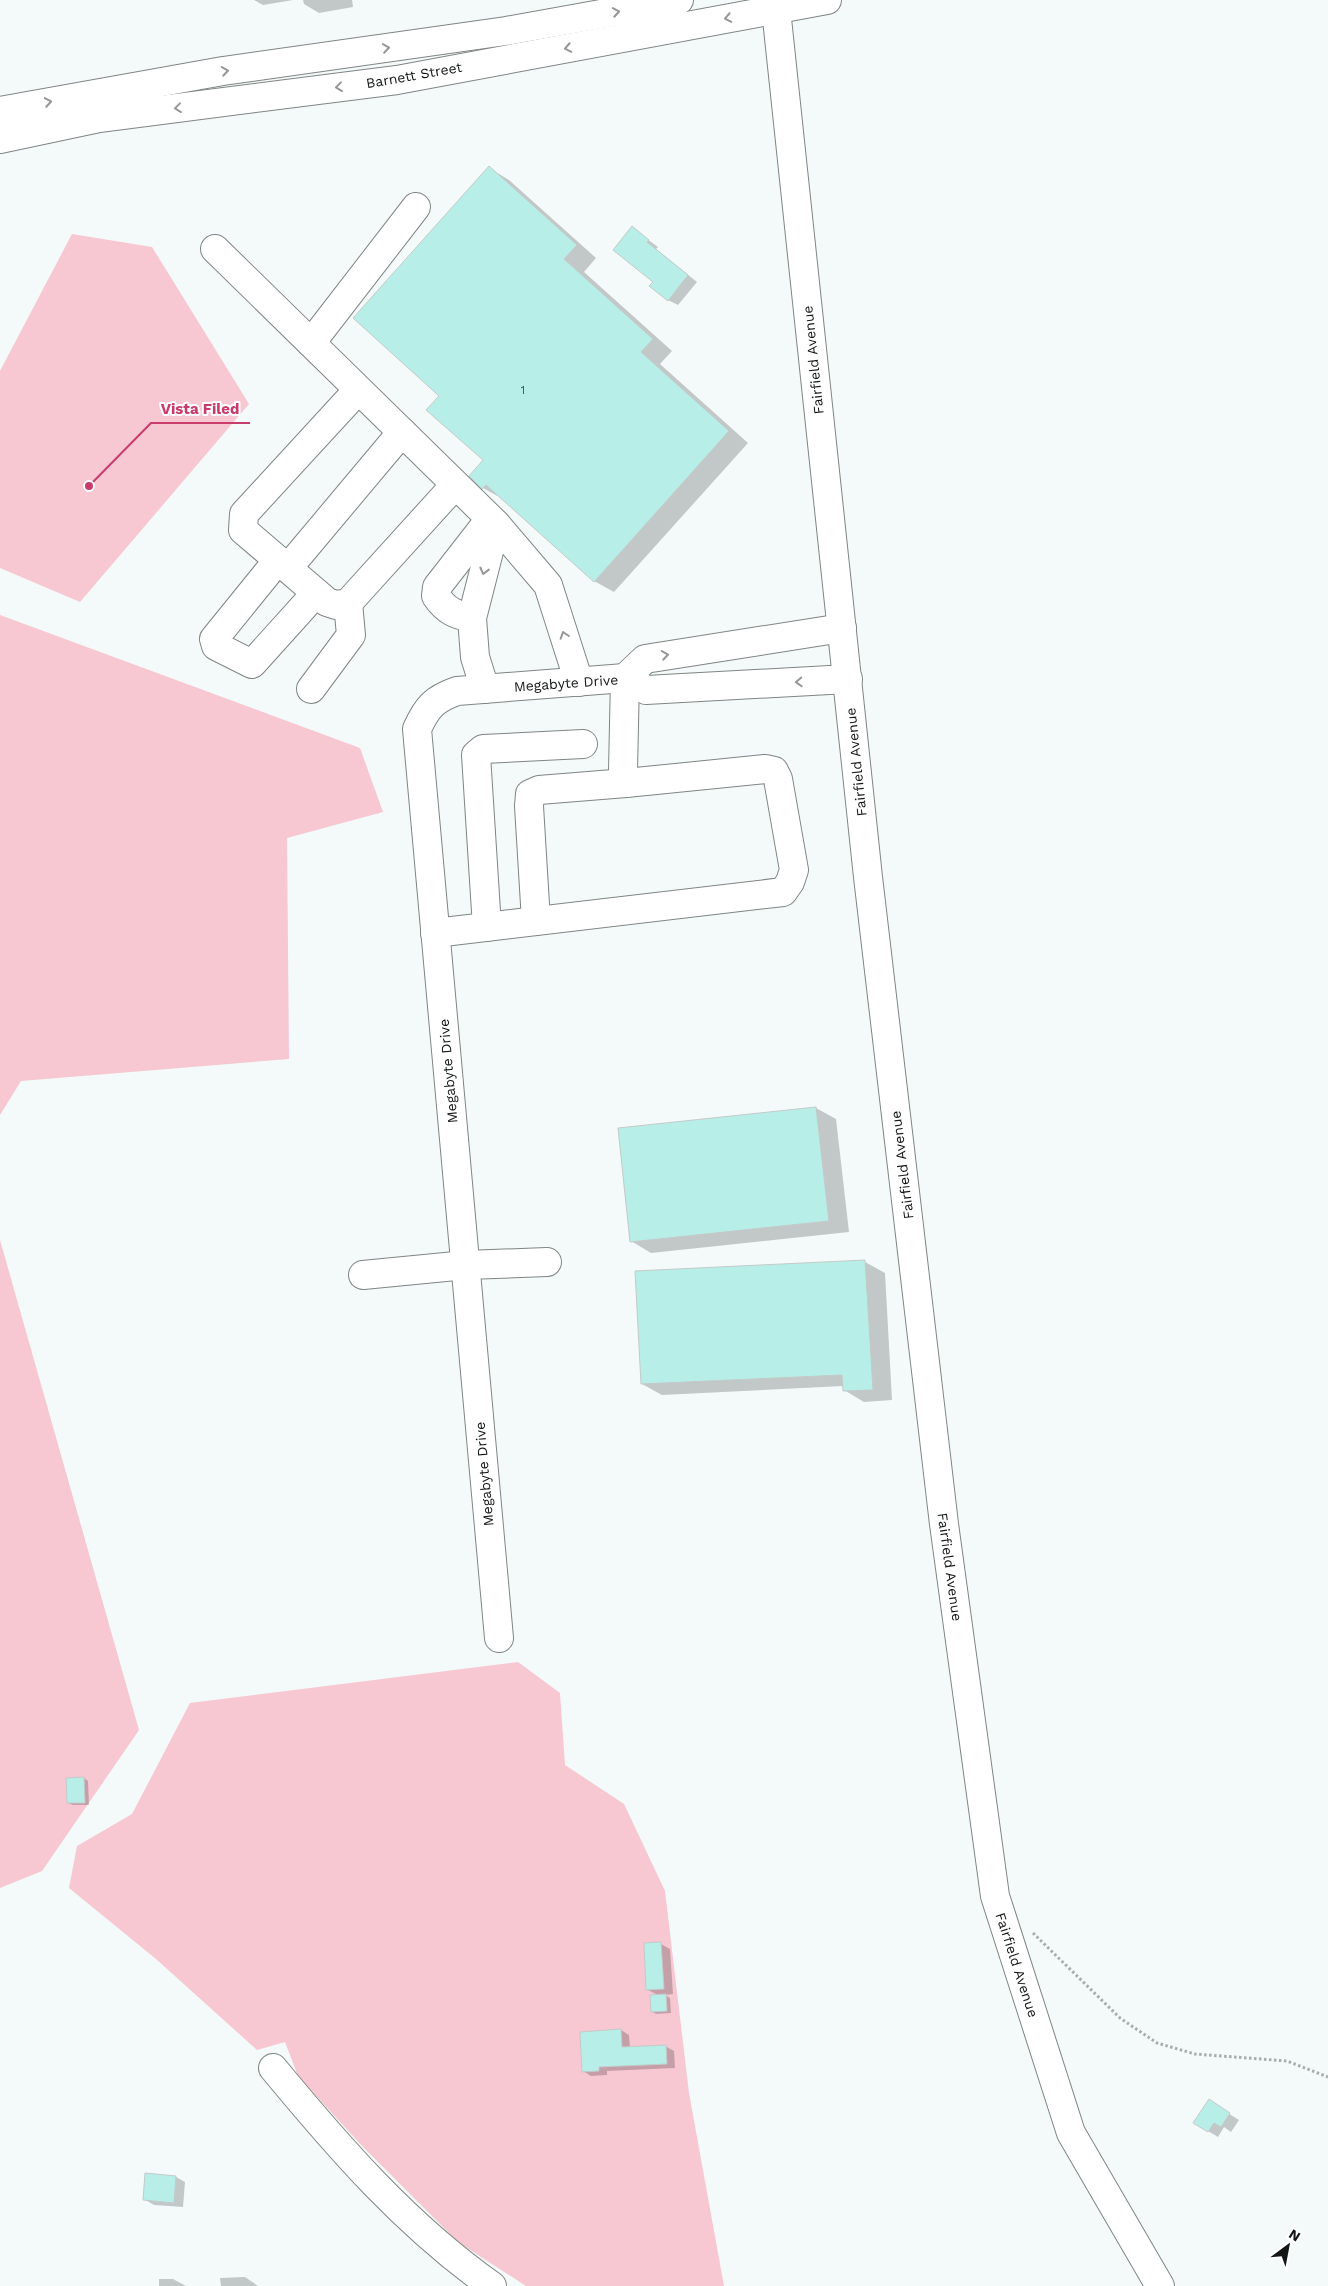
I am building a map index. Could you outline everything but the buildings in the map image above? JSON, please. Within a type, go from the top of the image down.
[{"type":"street","name":"Barnett Street","points":[[0,111],[222,71],[506,32],[680,0]]},
{"type":"street","name":"Barnett Street","points":[[0,139],[100,118],[397,80],[776,4],[827,0]]},
{"type":"street","name":"Fairfield Avenue","points":[[776,4],[868,877],[944,1524],[995,1896],[1071,2133],[1157,2286]]},
{"type":"street","points":[[311,343],[416,207]]},
{"type":"street","points":[[215,249],[493,521],[548,585],[580,682]]},
{"type":"street","points":[[358,390],[244,514],[243,530],[327,602],[336,605],[348,603],[455,485]]},
{"type":"street","points":[[316,593],[252,664],[216,646],[214,639],[402,432]]},
{"type":"street","points":[[485,689],[474,658],[472,618],[493,521]]},
{"type":"street","points":[[472,618],[455,614],[442,606],[436,596],[438,587],[493,521]]},
{"type":"street","points":[[311,689],[351,635],[348,603]]},
{"type":"street","name":"Megabyte Drive","points":[[625,678],[645,658],[842,628]]},
{"type":"street","name":"Megabyte Drive","points":[[499,1638],[417,729],[430,705],[441,697],[457,691],[625,678],[646,690],[848,679]]},
{"type":"street","points":[[625,678],[623,771],[626,783]]},
{"type":"street","points":[[487,927],[476,755],[482,749],[583,744]]},
{"type":"street","points":[[435,933],[783,892],[790,882],[794,870],[778,779],[774,771],[766,769],[539,790],[530,794],[529,806],[536,921]]},
{"type":"street","points":[[363,1275],[466,1265],[547,1262]]},
{"type":"street","points":[[273,2068],[334,2142],[408,2217],[461,2264],[492,2286]]},
{"type":"path","points":[[1030,1930],[1120,2018],[1157,2043],[1195,2054],[1287,2061],[1328,2077]]},
{"type":"shaded area","points":[[72,234],[152,247],[249,404],[80,602],[0,568],[0,371]]},
{"type":"shaded area","points":[[0,615],[360,748],[383,812],[287,838],[289,1059],[21,1081],[0,1115]]},
{"type":"shaded area","points":[[0,1240],[139,1730],[42,1871],[0,1888]]},
{"type":"shaded area","points":[[518,1662],[560,1693],[565,1765],[624,1804],[665,1891],[689,2093],[724,2286],[526,2286],[458,2242],[363,2147],[298,2076],[285,2042],[257,2050],[156,1959],[69,1888],[77,1846],[132,1814],[190,1703]]},
{"type":"place","name":"Vista Filed","points":[[89,486]]}]
